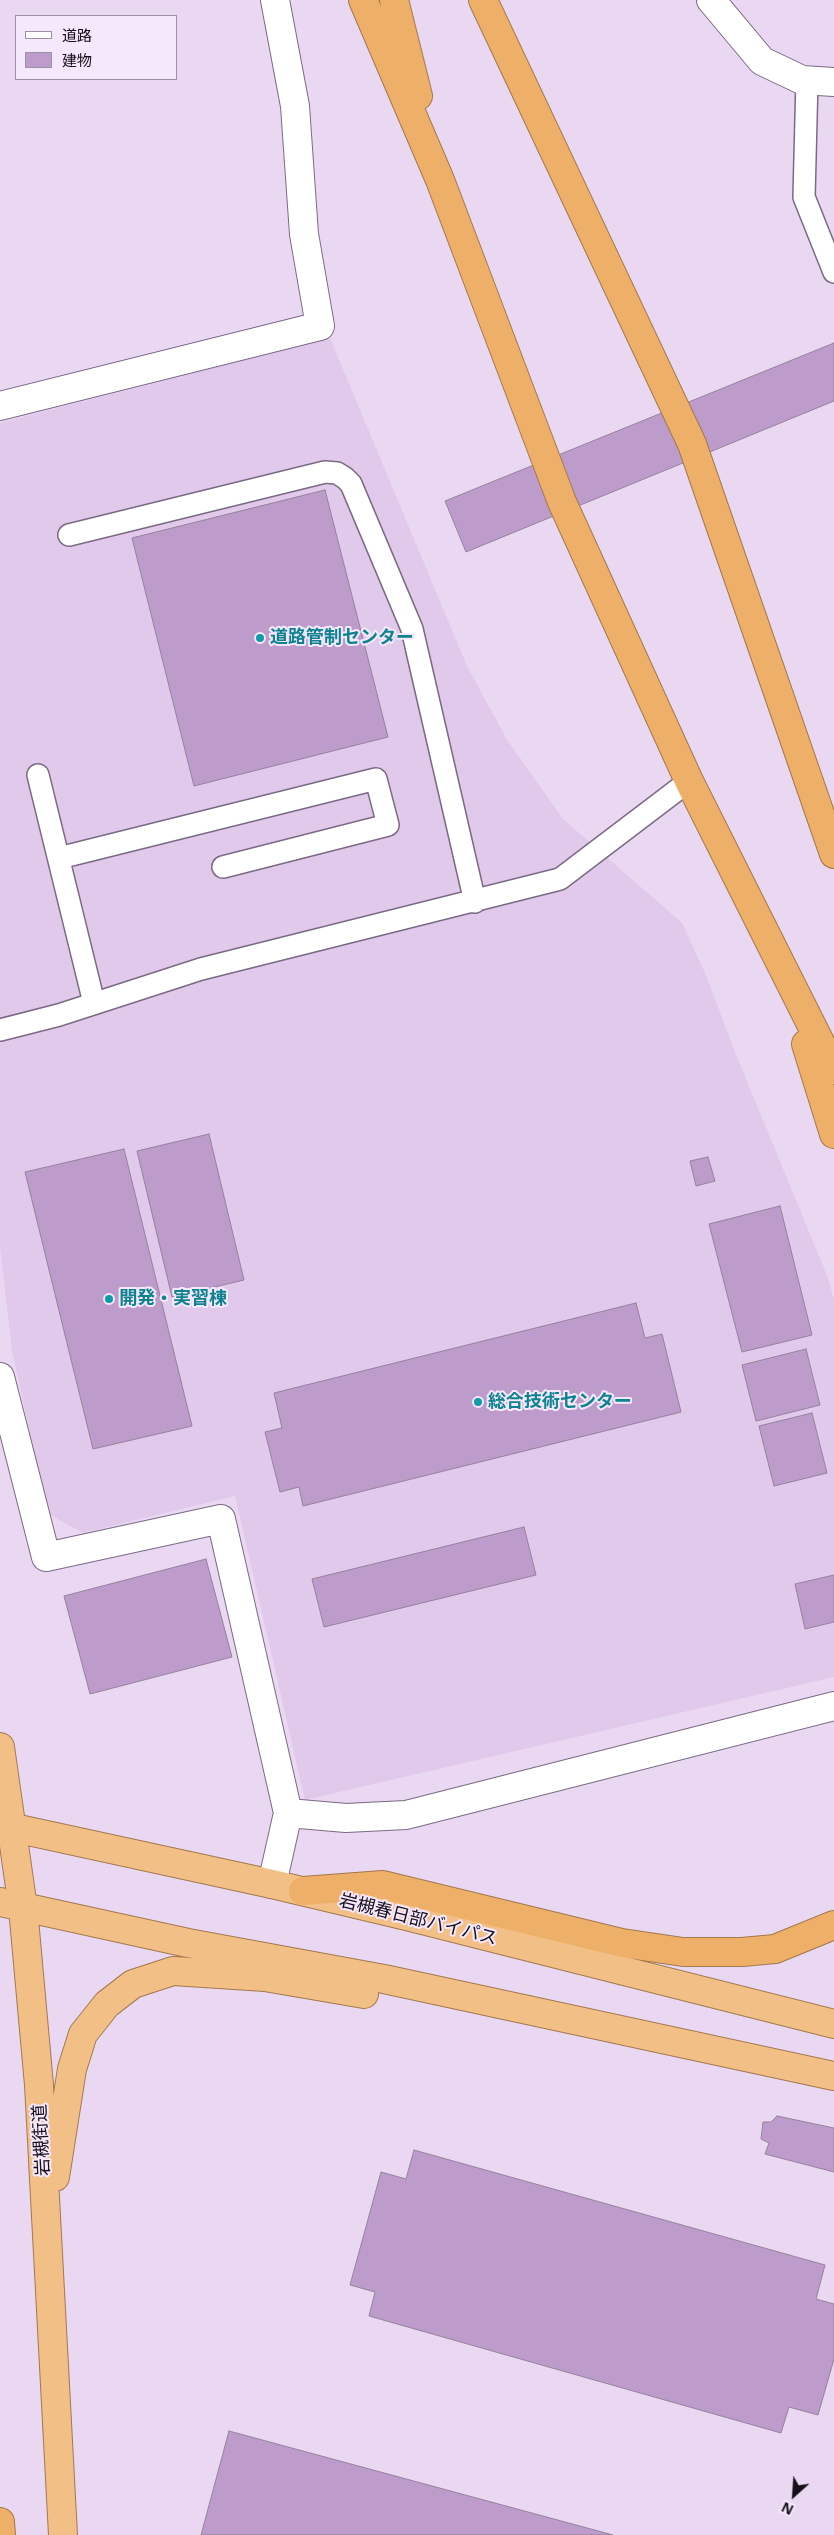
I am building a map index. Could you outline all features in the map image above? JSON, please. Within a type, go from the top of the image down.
[{"type":"highway","points":[[363,0],[440,180],[562,502],[689,781],[778,955],[834,1070]]},
{"type":"highway","points":[[394,0],[440,180]]},
{"type":"highway","points":[[483,0],[692,444],[834,854]]},
{"type":"highway","points":[[778,955],[834,1134]]},
{"type":"highway","name":"岩槻街道","points":[[0,1747],[12,1905],[40,2085],[63,2535]]},
{"type":"highway","name":"岩槻春日部バイパス","points":[[7,1826],[303,1891],[834,2024]]},
{"type":"highway","points":[[303,1891],[383,1885],[622,1943],[682,1952],[742,1952],[775,1949],[834,1925]]},
{"type":"highway","points":[[12,1905],[188,1943],[384,1979],[834,2076]]},
{"type":"highway","points":[[46,2222],[72,2069],[83,2034],[107,2004],[133,1984],[173,1971],[265,1977],[460,2011],[579,2022]]},
{"type":"highway","points":[[0,2522],[1,2535]]},
{"type":"street","points":[[0,406],[320,326],[304,234],[295,106],[275,0]]},
{"type":"street","points":[[711,0],[762,61],[807,80],[834,82]]},
{"type":"street","points":[[0,1377],[46,1556],[221,1519],[288,1813],[272,1884]]},
{"type":"street","points":[[288,1813],[346,1818],[406,1815],[834,1706]]},
{"type":"lane","points":[[807,80],[804,197],[834,272]]},
{"type":"lane","points":[[68,535],[325,472],[336,473],[345,478],[351,484],[412,630],[475,902]]},
{"type":"lane","points":[[38,775],[94,1003]]},
{"type":"lane","points":[[59,858],[376,780],[388,826],[223,867]]},
{"type":"lane","points":[[0,1030],[201,969],[475,902],[560,879],[689,781]]},
{"type":"shaded area","points":[[330,338],[467,666],[506,738],[562,818],[682,923],[705,973],[737,1057],[828,1278],[834,1300],[834,1677],[305,1800],[235,1496],[83,1533],[47,1513],[12,1350],[0,1247],[0,423]]},
{"type":"building","points":[[834,343],[834,401],[466,552],[445,501]]},
{"type":"building","name":"道路管制センター","points":[[325,490],[388,737],[194,786],[132,538]]},
{"type":"building","points":[[209,1134],[244,1280],[172,1297],[137,1151]]},
{"type":"building","name":"開発・実習棟","points":[[124,1149],[192,1426],[93,1449],[25,1172]]},
{"type":"building","points":[[708,1157],[715,1181],[696,1186],[690,1161]]},
{"type":"building","points":[[780,1206],[812,1335],[742,1352],[709,1224]]},
{"type":"building","name":"総合技術センター","points":[[636,1303],[645,1338],[662,1334],[681,1412],[303,1506],[299,1487],[280,1492],[265,1432],[282,1428],[274,1393]]},
{"type":"building","points":[[806,1349],[820,1405],[756,1421],[742,1365]]},
{"type":"building","points":[[812,1413],[827,1473],[774,1486],[759,1426]]},
{"type":"building","points":[[524,1527],[536,1575],[324,1627],[312,1579]]},
{"type":"building","points":[[206,1559],[232,1657],[90,1694],[64,1596]]},
{"type":"building","points":[[834,1575],[834,1622],[805,1629],[795,1584]]},
{"type":"building","points":[[777,2116],[834,2128],[834,2172],[765,2154],[769,2143],[761,2139],[763,2122],[771,2122]]},
{"type":"building","points":[[414,2150],[825,2265],[816,2299],[834,2304],[834,2359],[818,2415],[789,2407],[781,2433],[369,2316],[375,2292],[350,2285],[381,2172],[406,2179]]},
{"type":"building","points":[[229,2431],[613,2535],[201,2535]]},
{"type":"place","name":"道路管制センター","points":[[260,638]]},
{"type":"place","name":"開発・実習棟","points":[[109,1299]]},
{"type":"place","name":"総合技術センター","points":[[478,1402]]}]
